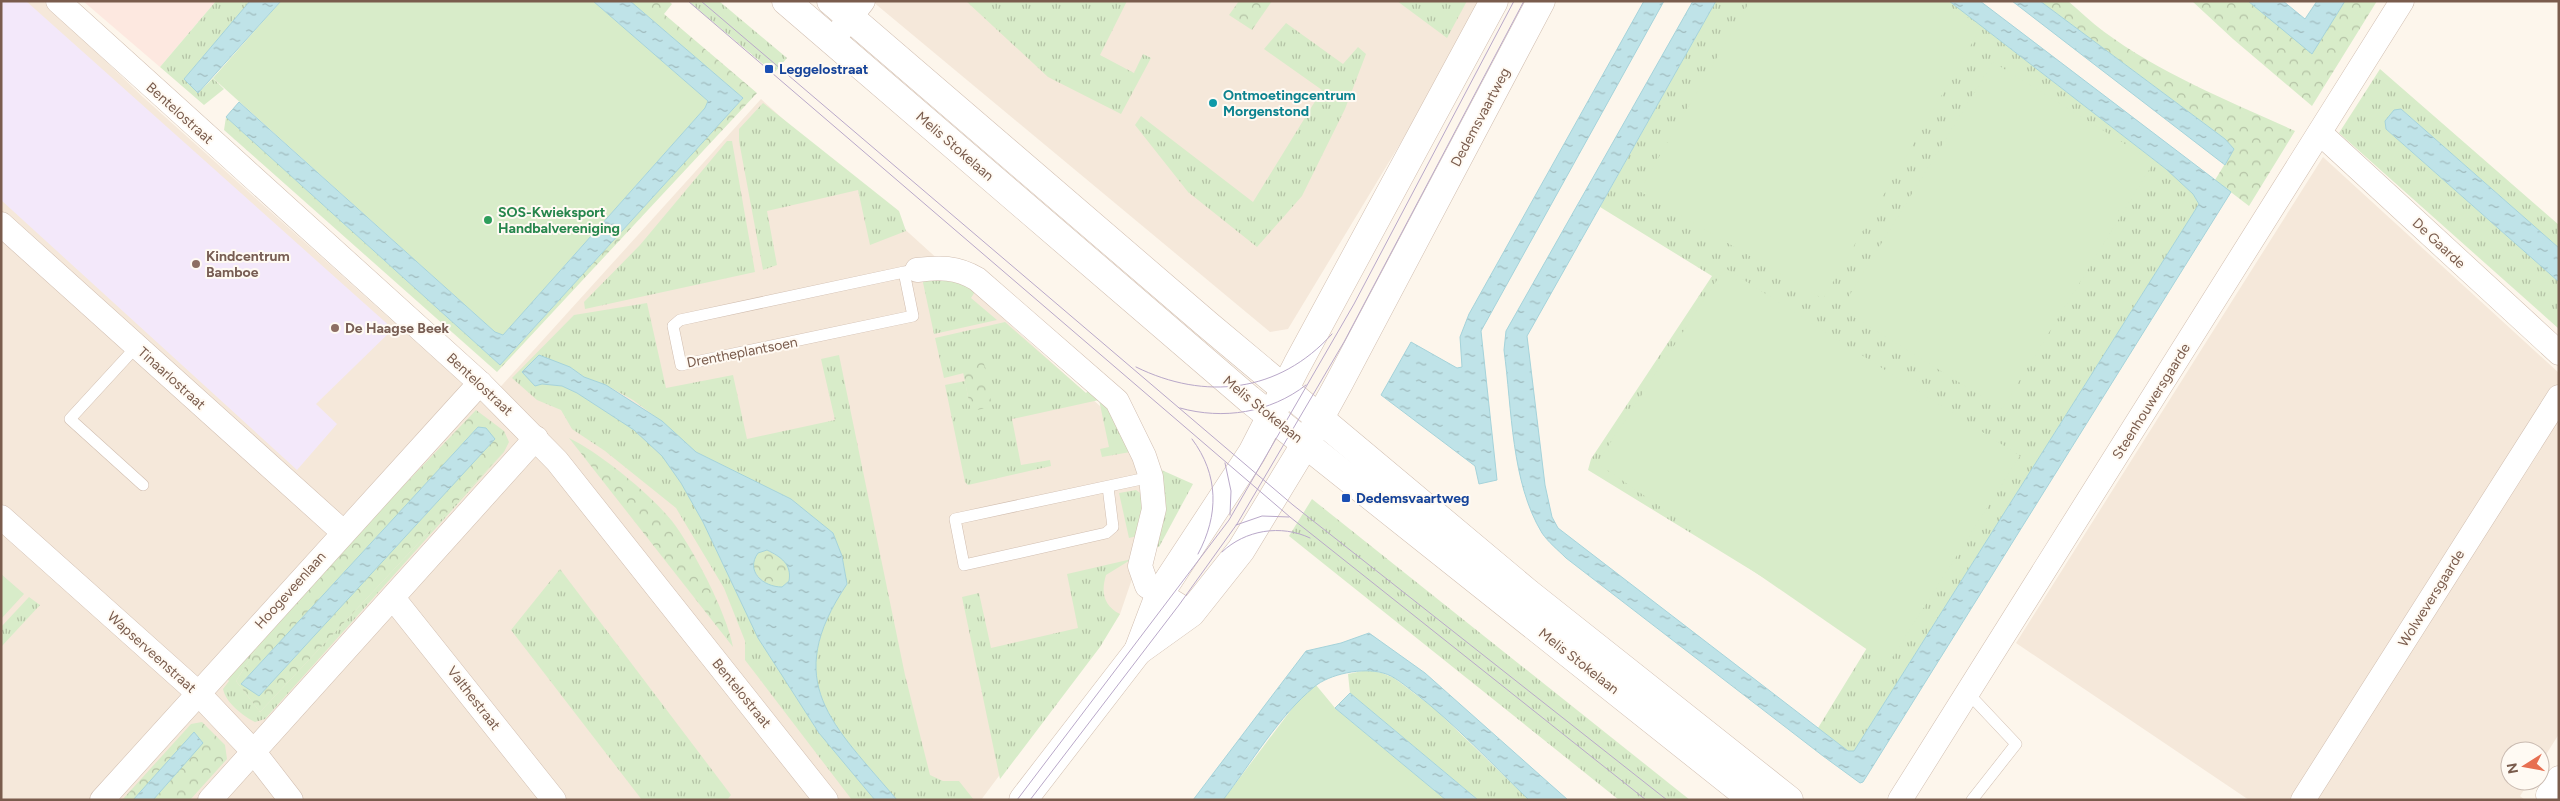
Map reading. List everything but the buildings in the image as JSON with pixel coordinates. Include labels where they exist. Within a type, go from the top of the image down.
[{"type":"street","name":"Bentelostraat","points":[[58,1],[480,383],[536,438],[557,461],[826,800]]},
{"type":"street","name":"Melis Stokelaan","points":[[786,1],[1204,361],[1753,800]]},
{"type":"street","name":"Dedemsvaartweg","points":[[1138,651],[1160,593],[1252,453],[1273,417],[1286,389],[1494,1]]},
{"type":"street","name":"Dedemsvaartweg","points":[[1023,800],[1138,651],[1191,613],[1241,550],[1320,418],[1541,1]]},
{"type":"street","name":"Steenhouwersgaarde","points":[[1900,800],[2402,1]]},
{"type":"street","name":"Melis Stokelaan","points":[[848,7],[1208,325],[1528,592],[1789,800]]},
{"type":"street","points":[[832,40],[848,7]]},
{"type":"street","name":"De Gaarde","points":[[2320,133],[2559,353]]},
{"type":"street","name":"Tinaarlostraat","points":[[1,224],[343,532]]},
{"type":"street","name":"Drentheplantsoen","points":[[911,271],[941,267],[964,271],[976,279],[1117,401],[1144,456],[1150,477],[1154,509],[1140,566],[1147,586],[1191,613]]},
{"type":"street","name":"Hoogeveenlaan","points":[[102,800],[480,383]]},
{"type":"street","name":"Wolweversgaarde","points":[[2303,800],[2559,397]]},
{"type":"street","points":[[210,800],[536,438]]},
{"type":"street","name":"Wapserveenstraat","points":[[1,517],[198,693],[253,751],[291,800]]},
{"type":"street","name":"Valthestraat","points":[[393,598],[554,800]]},
{"type":"street","points":[[2548,800],[2548,795],[2559,778]]},
{"type":"lane","name":"Drentheplantsoen","points":[[911,271],[913,316],[681,366],[673,326],[680,320],[911,271]]},
{"type":"lane","points":[[137,346],[70,419],[143,485]]},
{"type":"lane","points":[[1108,487],[1113,528],[1106,534],[964,564],[955,519],[1150,477]]},
{"type":"lane","points":[[1968,692],[2016,744],[1972,800]]},
{"type":"shaded area","points":[[1,1],[43,1],[143,97],[485,404],[761,99],[1111,416],[1138,466],[1144,544],[1120,614],[981,800],[1,800]]},
{"type":"shaded area","name":"Kindcentrum Bamboe","points":[[1,1],[26,1],[393,329],[316,404],[337,424],[297,470],[1,200]]},
{"type":"shaded area","points":[[83,1],[216,1],[160,67]]},
{"type":"shaded area","points":[[872,1],[1479,1],[1412,124],[1288,329],[1270,332]]},
{"type":"shaded area","points":[[2323,157],[2559,373],[2559,734],[2550,748],[2550,741],[2500,741],[2500,791],[2523,791],[2520,796],[2525,800],[2249,800],[2016,643]]},
{"type":"green space","points":[[216,1],[250,1],[184,79],[198,93],[213,78],[224,89],[204,105],[160,67]]},
{"type":"green space","name":"SOS-Kwieksport Handbalvereniging","points":[[281,1],[593,1],[708,101],[705,108],[503,335],[495,332],[213,78]]},
{"type":"green space","points":[[630,1],[669,1],[672,4],[664,14],[757,93],[497,372],[224,130],[226,117],[500,365],[743,98]]},
{"type":"green space","points":[[688,1],[719,1],[787,58],[774,73]]},
{"type":"green space","points":[[966,1],[1127,1],[1100,55],[1134,73],[1143,54],[1151,58],[1121,114],[1048,77]]},
{"type":"green space","points":[[1239,1],[1272,1],[1252,30],[1229,15]]},
{"type":"green space","points":[[1397,1],[1467,1],[1447,38]]},
{"type":"green space","points":[[1716,1],[1949,1],[2166,169],[2193,194],[2199,204],[1854,751],[1848,751],[1818,728],[1870,643],[1588,470],[1591,459],[1712,276],[1600,207]]},
{"type":"green space","points":[[1750,1],[1940,1],[1982,26],[1823,299],[1639,191]]},
{"type":"green space","points":[[2040,1],[2068,1],[2103,31],[2148,61],[2221,98],[2295,131],[2249,206],[2215,180],[2234,149],[2225,139]]},
{"type":"green space","points":[[2192,1],[2248,1],[2312,53],[2345,1],[2377,1],[2312,106],[2233,39]]},
{"type":"green space","points":[[1286,23],[1343,64],[1358,47],[1366,54],[1345,109],[1302,196],[1257,247],[1188,192],[1135,125],[1141,116],[1253,202],[1322,90],[1264,49]]},
{"type":"green space","points":[[1993,62],[2154,162],[2002,409],[1841,309]]},
{"type":"green space","points":[[2380,69],[2559,225],[2559,248],[2401,109],[2385,121],[2386,129],[2559,282],[2559,329],[2339,133]]},
{"type":"green space","points":[[763,103],[899,211],[906,231],[870,245],[858,190],[767,211],[777,265],[763,270],[739,141],[739,129]]},
{"type":"green space","points":[[727,141],[732,141],[755,272],[585,309],[584,302],[640,245]]},
{"type":"green space","points":[[1725,268],[2020,456],[1888,664],[1597,463]]},
{"type":"green space","points":[[943,277],[976,290],[971,298],[997,320],[934,334],[922,278]]},
{"type":"green space","points":[[647,303],[666,388],[733,375],[747,439],[835,420],[821,359],[839,355],[905,675],[930,775],[943,781],[959,781],[974,800],[897,800],[835,724],[823,701],[817,676],[818,649],[827,619],[847,584],[842,556],[833,533],[791,499],[696,452],[661,421],[633,400],[606,385],[584,377],[570,367],[541,384],[562,386],[577,393],[634,430],[662,456],[681,483],[703,522],[758,638],[819,733],[875,800],[852,800],[745,660],[745,641],[724,588],[676,508],[605,451],[572,429],[561,410],[537,400],[512,378],[574,315]]},
{"type":"green space","points":[[1005,322],[1086,393],[1091,388],[1114,412],[1136,451],[1102,457],[1100,449],[1109,447],[1099,400],[1012,419],[1021,465],[1050,460],[1051,466],[968,485],[965,482],[945,385],[965,381],[971,411],[962,362],[964,373],[944,378],[935,338]]},
{"type":"green space","points":[[983,358],[992,407],[971,411],[961,362]]},
{"type":"green space","points":[[476,410],[504,431],[509,442],[504,452],[260,712],[236,681],[274,621]],"holes":[[[478,427],[495,439],[259,696],[241,684]]]},
{"type":"green space","points":[[569,438],[595,453],[624,475],[663,510],[672,521],[690,548],[708,582],[724,617],[733,647]]},
{"type":"green space","points":[[504,452],[265,719],[255,722],[240,713],[231,704],[223,689],[229,681],[224,675],[274,621],[236,681],[260,712]]},
{"type":"green space","points":[[1157,468],[1193,484],[1159,547],[1154,546]]},
{"type":"green space","points":[[1136,490],[1143,495],[1142,535],[1129,538],[1119,493]]},
{"type":"green space","points":[[1312,499],[1690,800],[1619,800],[1289,536]]},
{"type":"green space","points":[[767,550],[784,560],[791,571],[789,581],[782,587],[772,586],[764,582],[752,567],[758,553]]},
{"type":"green space","points":[[1132,559],[1106,575],[1104,581],[1105,598],[1110,606],[1120,614],[1100,647],[1000,779],[962,597],[979,593],[991,648],[1078,628],[1067,574]]},
{"type":"green space","points":[[560,569],[731,795],[727,800],[642,800],[511,630]]},
{"type":"green space","points":[[1,574],[24,594],[1,619]]},
{"type":"green space","points":[[29,597],[40,605],[1,647],[1,627]]},
{"type":"green space","points":[[1367,670],[1394,678],[1435,709],[1529,800],[1478,800],[1350,693],[1348,674]]},
{"type":"green space","points":[[1316,685],[1335,708],[1446,800],[1223,800],[1297,702]]},
{"type":"green space","points":[[202,722],[225,745],[227,759],[190,800],[153,800],[203,743],[194,732],[133,800],[122,800],[191,724]]},
{"type":"water","points":[[250,1],[281,1],[198,93],[184,79]]},
{"type":"water","points":[[593,1],[630,1],[743,98],[500,365],[226,117],[239,102],[495,332],[503,335],[705,108],[708,101]]},
{"type":"water","points":[[1644,1],[1664,1],[1481,331],[1497,480],[1479,484],[1475,466],[1381,395],[1411,342],[1457,368],[1462,367],[1460,337],[1469,314]]},
{"type":"water","points":[[1693,1],[1716,1],[1527,336],[1545,485],[1552,517],[1558,528],[1848,751],[1854,751],[2199,204],[2193,194],[2166,169],[1949,1],[1980,1],[2231,192],[1863,782],[1860,783],[1566,558],[1542,533],[1532,513],[1518,468],[1504,350],[1506,331]]},
{"type":"water","points":[[2012,1],[2040,1],[2225,139],[2234,149],[2225,165]]},
{"type":"water","points":[[2248,1],[2283,1],[2305,19],[2317,1],[2345,1],[2312,54]]},
{"type":"water","points":[[2401,109],[2559,248],[2559,282],[2386,129],[2385,121],[2394,110]]},
{"type":"water","points":[[539,355],[570,367],[584,377],[606,385],[662,421],[696,452],[791,499],[833,533],[842,556],[847,584],[827,619],[818,649],[817,676],[823,701],[835,724],[897,800],[875,800],[819,733],[758,638],[703,522],[681,483],[662,456],[634,430],[577,393],[562,386],[542,384],[535,386],[522,372]],"holes":[[[767,550],[781,558],[789,570],[789,581],[782,587],[768,584],[758,577],[755,572],[754,566],[758,553]]]},
{"type":"water","points":[[478,427],[486,428],[495,439],[259,696],[241,684]]},
{"type":"water","points":[[1369,633],[1425,673],[1568,800],[1529,800],[1459,731],[1415,693],[1387,674],[1375,671],[1356,671],[1337,675],[1320,682],[1301,699],[1266,740],[1223,800],[1193,800],[1306,651],[1341,643]]},
{"type":"water","points":[[1350,693],[1478,800],[1446,800],[1335,708]]},
{"type":"water","points":[[194,732],[203,743],[153,800],[133,800]]},
{"type":"tram line","points":[[688,1],[1290,517],[1646,800]]},
{"type":"tram line","points":[[701,1],[1293,505],[1667,800]]},
{"type":"tram line","points":[[1017,800],[1229,520],[1354,304],[1514,1]]},
{"type":"tram line","points":[[1030,800],[1179,605],[1237,524],[1344,342],[1524,1]]},
{"type":"tram line","points":[[1136,367],[1162,378],[1188,384],[1214,387],[1240,385],[1265,379],[1289,369],[1311,354],[1332,334]]},
{"type":"tram line","points":[[1180,408],[1196,412],[1246,412],[1277,402],[1292,395],[1306,385]]},
{"type":"tram line","points":[[1192,439],[1207,467],[1213,495],[1210,525],[1198,554]]},
{"type":"tram line","points":[[1225,463],[1231,491],[1230,515]]},
{"type":"tram line","points":[[1236,525],[1262,516],[1289,517]]},
{"type":"tram line","points":[[1222,552],[1252,534],[1275,530],[1287,531],[1310,538]]},
{"type":"place","name":"Leggelostraat","points":[[769,69]]},
{"type":"place","name":"Ontmoetingcentrum Morgenstond","points":[[1213,103]]},
{"type":"place","name":"SOS-Kwieksport Handbalvereniging","points":[[488,220]]},
{"type":"place","name":"Kindcentrum Bamboe","points":[[196,264]]},
{"type":"place","name":"De Haagse Beek","points":[[335,328]]},
{"type":"place","name":"Dedemsvaartweg","points":[[1346,498]]}]
